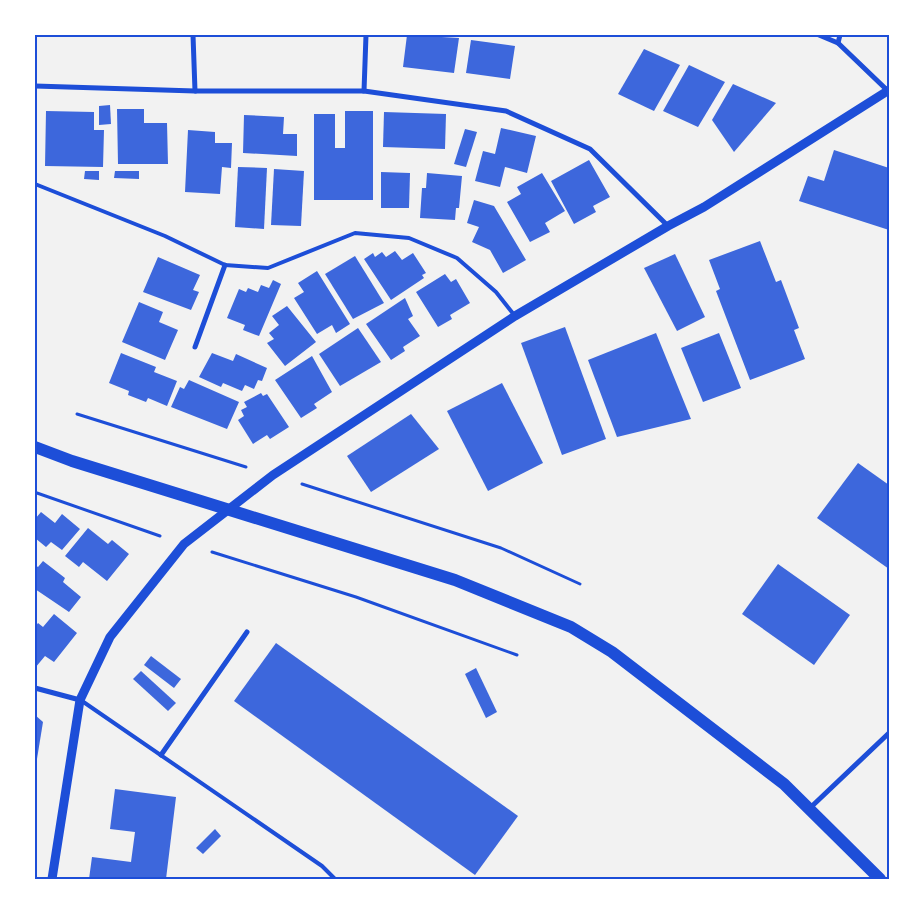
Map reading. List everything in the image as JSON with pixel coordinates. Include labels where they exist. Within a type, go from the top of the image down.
[{"type":"main road","points":[[35,446],[104,470],[455,580],[571,628],[612,652],[784,784],[880,879]]},
{"type":"street","points":[[194,35],[195,91]]},
{"type":"street","points":[[364,91],[366,35]]},
{"type":"street","points":[[52,879],[80,700],[110,636],[184,544],[273,475],[515,316],[668,226],[704,208],[888,90],[838,43],[819,35]]},
{"type":"street","points":[[838,43],[840,35]]},
{"type":"street","points":[[35,86],[195,91],[364,91],[506,111],[590,149],[668,226]]},
{"type":"street","points":[[195,347],[225,265]]},
{"type":"street","points":[[161,755],[247,632]]},
{"type":"street","points":[[35,688],[80,700]]},
{"type":"street","points":[[810,808],[889,732]]},
{"type":"lane","points":[[35,184],[165,236],[225,265],[268,268],[355,233],[409,238],[457,258],[496,292],[515,316]]},
{"type":"lane","points":[[80,700],[322,866],[335,879]]},
{"type":"path","points":[[77,414],[247,467]]},
{"type":"path","points":[[298,483],[501,548],[580,584]]},
{"type":"path","points":[[38,493],[163,537]]},
{"type":"path","points":[[210,551],[356,597],[517,655]]},
{"type":"building","points":[[407,35],[459,38],[454,73],[403,67]]},
{"type":"building","points":[[471,40],[515,46],[510,79],[466,73]]},
{"type":"building","points":[[644,49],[680,65],[654,111],[618,94]]},
{"type":"building","points":[[689,65],[725,82],[698,127],[663,111]]},
{"type":"building","points":[[733,84],[776,103],[734,152],[712,120]]},
{"type":"building","points":[[110,105],[111,124],[99,125],[99,106]]},
{"type":"building","points":[[117,109],[144,109],[144,123],[167,123],[168,164],[118,164]]},
{"type":"building","points":[[46,111],[94,112],[94,130],[104,130],[103,167],[45,166]]},
{"type":"building","points":[[345,111],[373,111],[373,200],[314,200],[314,114],[335,114],[335,148],[345,148]]},
{"type":"building","points":[[384,112],[446,114],[445,149],[383,147]]},
{"type":"building","points":[[244,115],[284,117],[283,134],[297,134],[297,156],[243,153]]},
{"type":"building","points":[[501,128],[536,136],[527,173],[505,167],[500,187],[475,181],[483,151],[495,154]]},
{"type":"building","points":[[465,129],[477,132],[466,167],[454,164]]},
{"type":"building","points":[[188,130],[215,132],[215,143],[232,143],[231,168],[222,167],[220,194],[185,192]]},
{"type":"building","points":[[834,150],[889,168],[889,230],[799,201],[808,176],[824,181]]},
{"type":"building","points":[[589,160],[610,197],[593,206],[596,212],[574,224],[551,181]]},
{"type":"building","points":[[238,167],[267,168],[264,229],[235,227]]},
{"type":"building","points":[[274,169],[304,171],[301,226],[271,225]]},
{"type":"building","points":[[85,171],[99,171],[99,180],[84,179]]},
{"type":"building","points":[[115,171],[139,171],[139,179],[114,178]]},
{"type":"building","points":[[381,172],[410,173],[409,208],[381,208]]},
{"type":"building","points":[[427,173],[462,176],[459,208],[456,208],[455,220],[420,218],[422,188],[426,188]]},
{"type":"building","points":[[542,173],[565,211],[545,223],[550,232],[530,242],[507,202],[521,194],[517,187]]},
{"type":"building","points":[[474,200],[494,206],[526,260],[503,273],[490,250],[472,242],[479,227],[467,223]]},
{"type":"building","points":[[760,241],[776,282],[781,280],[799,328],[794,330],[805,359],[750,380],[716,291],[720,289],[709,260]]},
{"type":"building","points":[[395,251],[402,260],[413,253],[426,273],[422,275],[424,278],[391,300],[364,259],[373,253],[375,257],[382,252],[386,257]]},
{"type":"building","points":[[675,254],[705,317],[677,331],[644,268]]},
{"type":"building","points":[[355,256],[384,303],[353,319],[325,274]]},
{"type":"building","points":[[158,257],[200,275],[193,290],[199,292],[191,310],[143,292]]},
{"type":"building","points":[[317,271],[350,324],[336,333],[332,325],[317,334],[294,298],[304,292],[298,283]]},
{"type":"building","points":[[445,274],[451,282],[456,279],[470,303],[450,315],[452,319],[438,327],[416,292]]},
{"type":"building","points":[[273,280],[281,284],[259,336],[243,330],[245,325],[227,318],[239,289],[246,292],[248,288],[258,292],[261,285],[269,288]]},
{"type":"building","points":[[405,298],[413,316],[408,319],[420,336],[403,347],[405,351],[391,360],[366,324]]},
{"type":"building","points":[[139,302],[163,312],[159,322],[178,330],[165,360],[122,342]]},
{"type":"building","points":[[287,306],[316,342],[285,366],[267,343],[274,339],[269,333],[279,325],[272,316]]},
{"type":"building","points":[[565,327],[606,439],[562,455],[521,343]]},
{"type":"building","points":[[358,328],[381,362],[340,386],[319,354]]},
{"type":"building","points":[[656,333],[691,419],[617,437],[588,360]]},
{"type":"building","points":[[719,333],[741,388],[703,402],[681,348]]},
{"type":"building","points":[[121,353],[156,367],[154,372],[177,381],[167,406],[148,398],[146,402],[128,395],[129,391],[109,383]]},
{"type":"building","points":[[212,353],[233,361],[236,354],[267,368],[262,381],[258,380],[254,389],[245,385],[242,391],[223,383],[221,387],[199,377]]},
{"type":"building","points":[[312,356],[332,392],[314,404],[317,408],[301,418],[275,380]]},
{"type":"building","points":[[189,380],[239,402],[227,429],[171,407],[180,387],[184,389]]},
{"type":"building","points":[[502,383],[543,463],[488,491],[447,411]]},
{"type":"building","points":[[261,393],[263,396],[267,394],[289,427],[270,439],[267,435],[253,444],[238,420],[244,416],[241,410],[247,407],[244,402]]},
{"type":"building","points":[[411,414],[439,449],[371,492],[347,456]]},
{"type":"building","points":[[858,463],[889,485],[889,569],[817,518]]},
{"type":"building","points":[[41,512],[55,523],[62,514],[80,529],[62,550],[51,542],[46,547],[35,538],[35,519]]},
{"type":"building","points":[[88,528],[108,544],[112,540],[129,554],[107,581],[83,562],[79,567],[65,556]]},
{"type":"building","points":[[43,561],[65,578],[63,582],[81,597],[69,612],[35,589],[35,565],[38,567]]},
{"type":"building","points":[[778,564],[850,615],[814,665],[742,614]]},
{"type":"building","points":[[54,614],[77,633],[54,662],[45,656],[35,668],[35,627],[38,623],[43,627]]},
{"type":"building","points":[[276,643],[518,816],[475,875],[234,701]]},
{"type":"building","points":[[151,656],[181,679],[174,688],[144,665]]},
{"type":"building","points":[[476,668],[497,712],[486,718],[465,674]]},
{"type":"building","points":[[141,671],[176,703],[168,711],[133,679]]},
{"type":"building","points":[[35,715],[43,722],[36,765],[35,765]]},
{"type":"building","points":[[115,789],[176,797],[166,879],[89,879],[92,857],[131,862],[135,832],[110,829]]},
{"type":"building","points":[[215,829],[221,836],[203,854],[196,848]]}]
